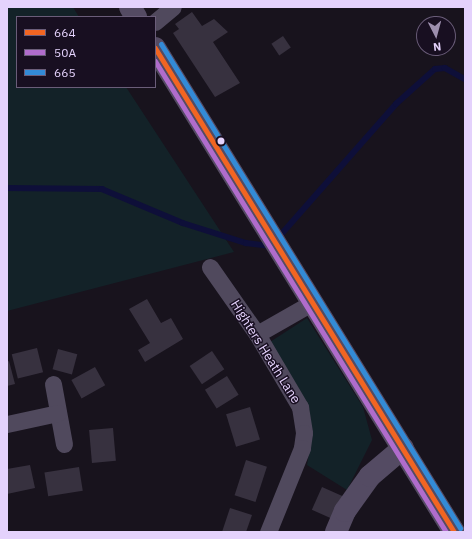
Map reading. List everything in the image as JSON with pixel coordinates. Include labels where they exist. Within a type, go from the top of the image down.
[{"type":"street","points":[[130,7],[135,16]]},
{"type":"street","points":[[156,21],[173,7]]},
{"type":"street","points":[[156,50],[454,532]]},
{"type":"street","name":"Highters Heath Lane","points":[[210,267],[257,334],[292,390],[300,407],[304,433],[302,448],[268,532]]},
{"type":"street","points":[[257,334],[313,302]]},
{"type":"street","points":[[53,384],[64,444]]},
{"type":"street","points":[[7,424],[58,413]]},
{"type":"street","points":[[336,532],[345,511],[370,476],[403,448]]},
{"type":"shaded area","points":[[7,7],[73,7],[78,16],[16,16],[16,88],[127,88],[234,252],[7,311]]},
{"type":"shaded area","points":[[307,318],[363,407],[372,440],[347,490],[307,465],[312,434],[309,409],[270,342]]},
{"type":"building","points":[[192,12],[202,26],[214,19],[228,32],[213,42],[240,83],[215,97],[173,33],[179,29],[175,24]]},
{"type":"building","points":[[283,36],[291,48],[279,55],[271,44]]},
{"type":"building","points":[[147,299],[161,323],[171,318],[183,339],[145,362],[138,350],[150,343],[129,309]]},
{"type":"building","points":[[37,348],[43,372],[18,379],[12,354]]},
{"type":"building","points":[[58,349],[77,354],[72,374],[53,369]]},
{"type":"building","points":[[212,351],[224,369],[202,384],[190,366]]},
{"type":"building","points":[[9,361],[15,384],[7,386],[7,362]]},
{"type":"building","points":[[95,367],[105,385],[82,398],[71,380]]},
{"type":"building","points":[[227,376],[239,395],[217,408],[205,390]]},
{"type":"building","points":[[250,407],[260,440],[236,447],[226,414]]},
{"type":"building","points":[[113,428],[116,461],[92,463],[89,430]]},
{"type":"building","points":[[246,460],[267,467],[255,502],[235,495]]},
{"type":"building","points":[[30,465],[35,488],[7,494],[7,469]]},
{"type":"building","points":[[79,467],[83,491],[48,496],[44,472]]},
{"type":"building","points":[[322,487],[344,497],[334,520],[312,510]]},
{"type":"building","points":[[230,508],[252,515],[246,532],[222,532]]},
{"type":"waterway","points":[[278,238],[396,104],[435,69],[445,68],[465,79]]},
{"type":"waterway","points":[[7,188],[102,189],[183,223],[246,243],[271,246]]},
{"type":"transit line","name":"665","points":[[161,44],[460,528]]},
{"type":"transit line","name":"664","points":[[156,50],[454,532]]},
{"type":"transit line","name":"50A","points":[[156,63],[446,532]]}]
